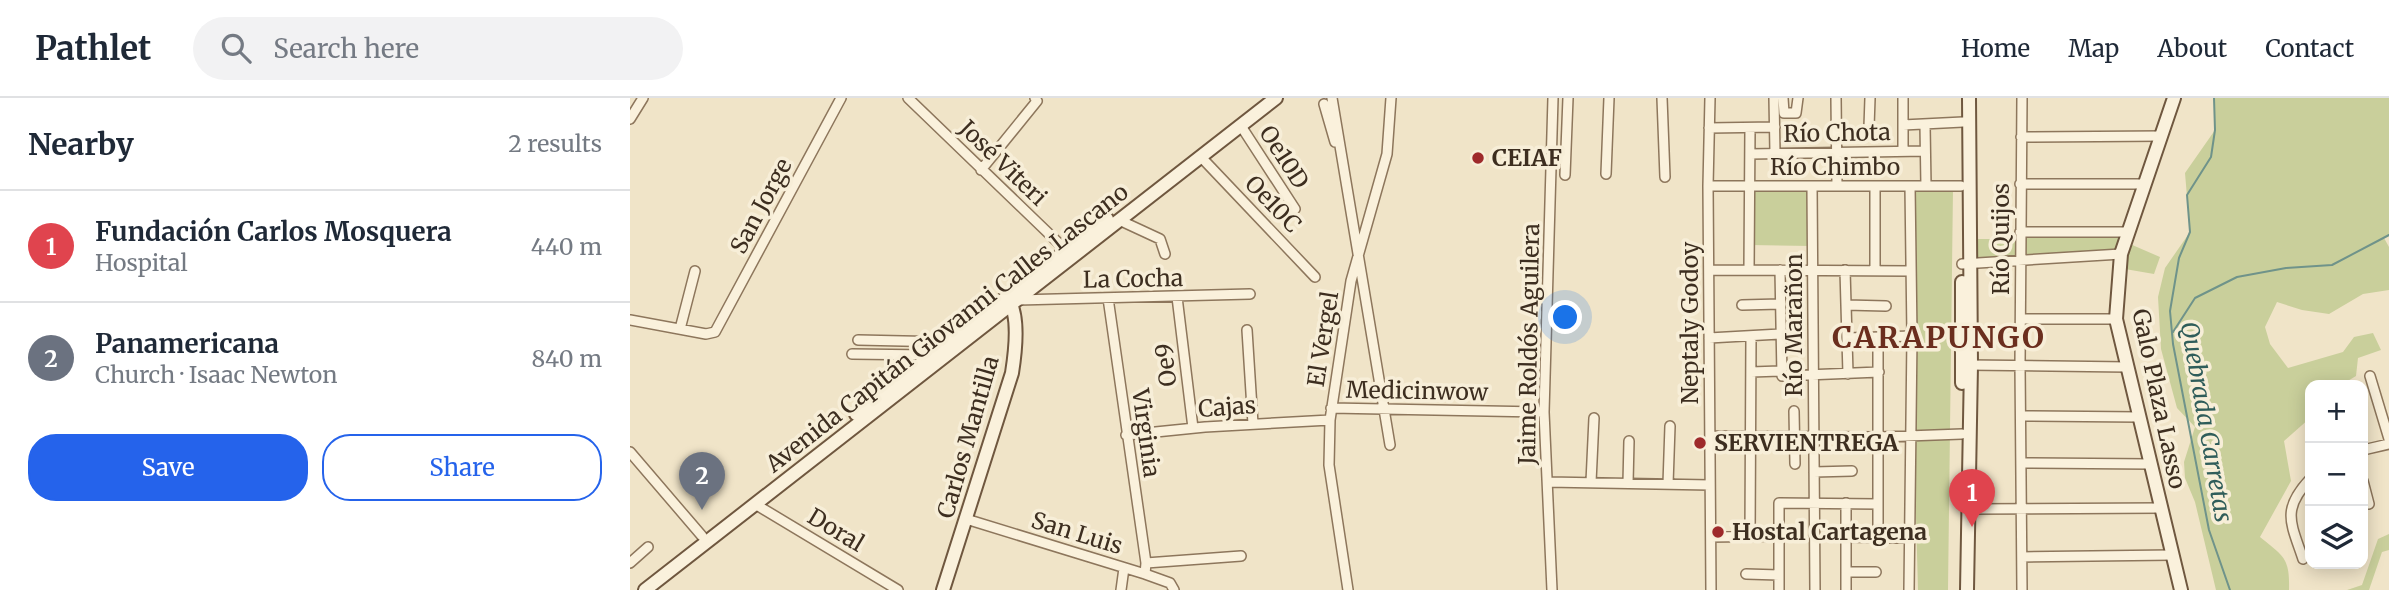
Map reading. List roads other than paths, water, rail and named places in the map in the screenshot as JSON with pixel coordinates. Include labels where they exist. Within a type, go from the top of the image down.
[{"type":"main road","name":"Avenida Capitán Giovanni Calles Lascano","points":[[645,590],[1264,98]]},
{"type":"main road","name":"Avenida Capitán Giovanni Calles Lascano","points":[[1069,253],[1119,220],[1276,98]]},
{"type":"main road","points":[[1963,98],[1961,186],[1966,264]]},
{"type":"main road","points":[[1967,590],[1966,264],[1969,98]]},
{"type":"main road","name":"Galo Plaza Lasso","points":[[2174,98],[2121,254],[2116,319],[2180,590]]},
{"type":"main road","name":"Avenida Capitán Giovanni Calles Lascano","points":[[633,590],[929,355],[1011,300]]},
{"type":"main road","name":"Carlos Mantilla","points":[[943,590],[1012,373],[1015,339],[1011,300]]},
{"type":"main road","points":[[1961,590],[1962,434],[1966,365]]},
{"type":"street","points":[[630,119],[643,98]]},
{"type":"street","name":"San Jorge","points":[[680,330],[706,334],[715,332],[841,98]]},
{"type":"street","name":"José Viteri","points":[[908,98],[1069,253]]},
{"type":"street","points":[[981,170],[1037,101],[1035,98]]},
{"type":"street","name":"El Vergel","points":[[1348,590],[1329,465],[1331,408],[1351,281],[1387,154],[1391,98]]},
{"type":"street","name":"Jaime Roldós Aguilera","points":[[1552,590],[1544,412],[1553,98]]},
{"type":"street","points":[[1565,175],[1568,98]]},
{"type":"street","points":[[1606,174],[1609,98]]},
{"type":"street","points":[[1662,98],[1665,177]]},
{"type":"street","name":"Neptaly Godoy","points":[[1710,98],[1708,186],[1711,590]]},
{"type":"street","points":[[1774,98],[1775,153]]},
{"type":"street","points":[[1783,98],[1784,113],[1796,113],[1798,98]]},
{"type":"street","points":[[1836,98],[1837,186]]},
{"type":"street","points":[[1869,127],[1870,98]]},
{"type":"street","points":[[1903,98],[1903,151]]},
{"type":"street","name":"Río Quijos","points":[[2022,98],[2022,590]]},
{"type":"street","points":[[1328,101],[1362,242]]},
{"type":"street","points":[[1328,101],[1390,445]]},
{"type":"street","points":[[1903,125],[1963,122]]},
{"type":"street","points":[[1925,125],[1926,186]]},
{"type":"street","name":"Oe10D","points":[[1241,126],[1295,209]]},
{"type":"street","points":[[1709,128],[1775,127]]},
{"type":"street","points":[[1749,270],[1750,128]]},
{"type":"street","points":[[2021,138],[2162,136]]},
{"type":"street","name":"Río Chota","points":[[1750,153],[1925,151]]},
{"type":"street","name":"Oe10C","points":[[1201,158],[1315,277]]},
{"type":"street","points":[[2020,184],[2146,184]]},
{"type":"street","name":"Río Chimbo","points":[[1708,186],[1961,186]]},
{"type":"street","name":"Río Marañon","points":[[1812,186],[1815,590]]},
{"type":"street","points":[[1875,186],[1875,271]]},
{"type":"street","points":[[1909,590],[1912,435],[1910,186]]},
{"type":"street","points":[[1119,220],[1160,239],[1165,254]]},
{"type":"street","points":[[2020,232],[2129,232]]},
{"type":"street","points":[[1966,264],[2121,254]]},
{"type":"street","points":[[1710,270],[1911,271]]},
{"type":"street","points":[[1780,270],[1782,374]]},
{"type":"street","points":[[1845,270],[1848,374]]},
{"type":"street","points":[[630,320],[680,330],[695,271]]},
{"type":"street","name":"La Cocha","points":[[1011,300],[1250,294]]},
{"type":"street","name":"Oe9","points":[[1177,297],[1193,428]]},
{"type":"street","name":"Virginia","points":[[1108,298],[1146,563],[1145,574]]},
{"type":"street","points":[[1742,305],[1781,304]]},
{"type":"street","points":[[1846,305],[1886,306]]},
{"type":"street","points":[[2021,319],[2116,319]]},
{"type":"street","points":[[1247,330],[1253,424]]},
{"type":"street","points":[[1709,338],[1781,334]]},
{"type":"street","points":[[1750,537],[1751,336]]},
{"type":"street","points":[[1847,338],[1912,336]]},
{"type":"street","points":[[1878,338],[1878,538]]},
{"type":"street","points":[[858,340],[948,342]]},
{"type":"street","points":[[852,354],[929,355]]},
{"type":"street","points":[[1966,365],[2127,368]]},
{"type":"street","points":[[1751,372],[1813,375],[1879,372]]},
{"type":"street","points":[[2368,448],[2389,442],[2370,376]]},
{"type":"street","name":"Medicinwow","points":[[1331,408],[1544,412]]},
{"type":"street","points":[[1794,411],[1795,464]]},
{"type":"street","points":[[2021,416],[2139,416]]},
{"type":"street","points":[[1591,482],[1594,418]]},
{"type":"street","name":"Cajas","points":[[1126,435],[1330,420]]},
{"type":"street","points":[[1668,484],[1670,426]]},
{"type":"street","points":[[1710,436],[1880,437],[1962,434]]},
{"type":"street","points":[[1628,483],[1629,441]]},
{"type":"street","points":[[630,452],[702,536]]},
{"type":"street","points":[[2021,463],[2150,464]]},
{"type":"street","points":[[1814,472],[1852,471]]},
{"type":"street","points":[[1548,482],[1710,485]]},
{"type":"street","points":[[2303,559],[2290,519],[2293,501],[2305,485]]},
{"type":"street","points":[[1779,590],[1779,503],[1878,504]]},
{"type":"street","points":[[1846,503],[1846,590]]},
{"type":"street","name":"Doral","points":[[755,504],[898,590]]},
{"type":"street","points":[[1967,509],[2161,508]]},
{"type":"street","name":"San Luis","points":[[966,519],[1145,574],[1170,583],[1174,590]]},
{"type":"street","points":[[1711,537],[1779,536]]},
{"type":"street","points":[[1846,537],[1909,538]]},
{"type":"street","points":[[630,563],[648,547]]},
{"type":"street","points":[[2022,557],[2172,555]]},
{"type":"street","points":[[1146,563],[1241,556]]},
{"type":"street","points":[[1121,590],[1124,568]]},
{"type":"street","points":[[1846,572],[1876,572]]},
{"type":"street","points":[[1746,574],[1779,575]]},
{"type":"waterway","name":"Quebrada Carretas","points":[[2214,98],[2215,130],[2211,157],[2187,195],[2190,232],[2179,258],[2170,311],[2173,344],[2209,530],[2230,590]]},
{"type":"waterway","points":[[2173,332],[2195,298],[2237,277],[2286,268],[2332,265],[2389,235]]},
{"type":"place","name":"CEIAF","points":[[1478,158]]},
{"type":"place","name":"SERVIENTREGA","points":[[1700,443]]},
{"type":"place","name":"Panamericana","points":[[702,510]]},
{"type":"place","name":"Fundación Carlos Mosquera","points":[[1972,527]]},
{"type":"place","name":"Hostal Cartagena","points":[[1718,532]]},
{"type":"district","name":"CARAPUNGO","points":[[1939,338]]}]
